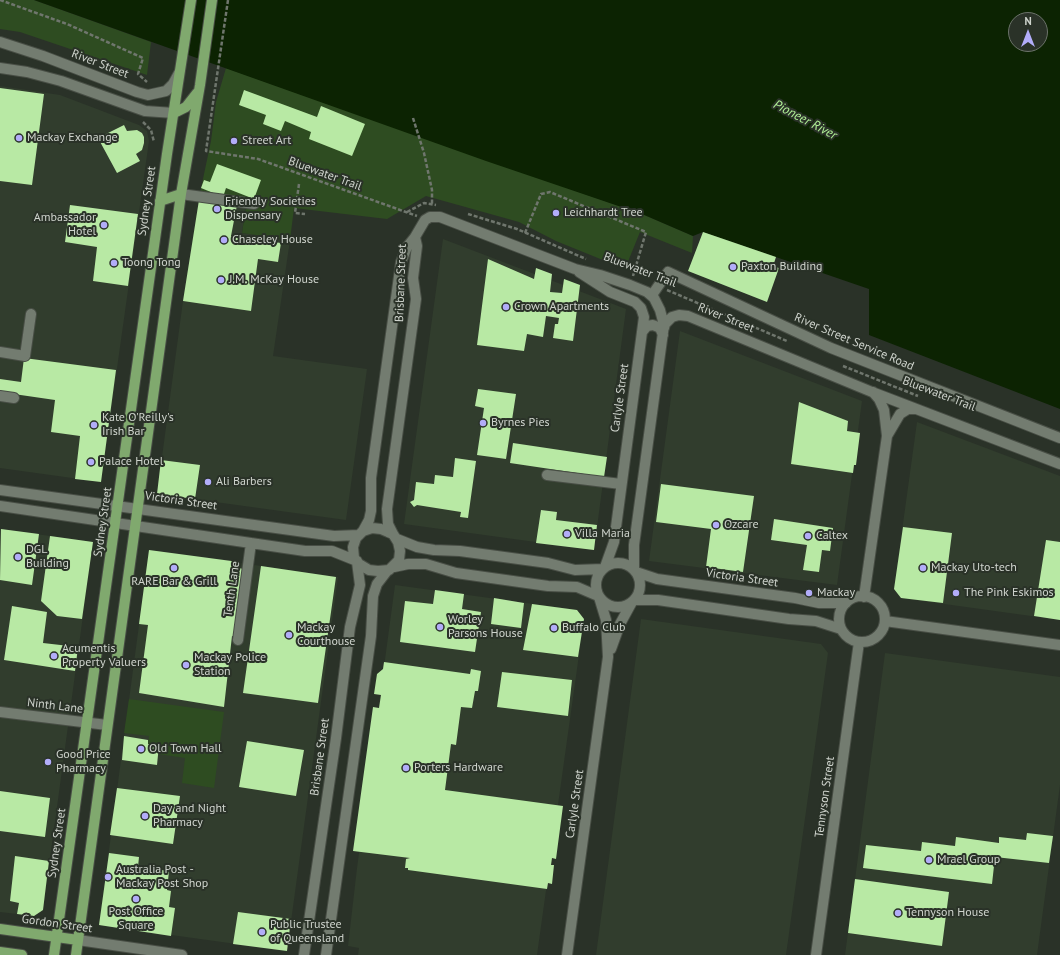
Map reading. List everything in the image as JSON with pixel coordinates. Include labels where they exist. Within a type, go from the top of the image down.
[{"type":"main road","name":"Sydney Street","points":[[54,955],[88,722],[160,201],[191,0]]},
{"type":"main road","points":[[76,955],[181,194],[200,85],[212,0]]},
{"type":"main road","points":[[174,113],[182,110],[190,104],[200,85]]},
{"type":"main road","points":[[160,201],[181,194]]},
{"type":"main road","name":"Gordon Street","points":[[0,929],[78,940]]},
{"type":"main road","points":[[0,952],[22,955]]},
{"type":"street","name":"River Street","points":[[0,42],[43,56],[148,95],[158,94],[168,89],[181,69]]},
{"type":"street","points":[[0,68],[58,80],[144,112],[174,113]]},
{"type":"street","points":[[181,194],[254,204]]},
{"type":"street","points":[[416,235],[426,219],[435,217],[575,269],[605,276],[644,290],[655,291],[663,317],[663,331],[634,545],[635,571]]},
{"type":"street","name":"Brisbane Street","points":[[361,533],[369,520],[371,511],[372,478],[403,255],[416,235]]},
{"type":"street","name":"Brisbane Street","points":[[395,537],[387,520],[387,504],[416,299],[413,270],[418,246],[416,235]]},
{"type":"street","name":"Carlyle Street","points":[[575,269],[610,292],[635,302],[639,306],[644,317],[613,544],[604,568]]},
{"type":"street","name":"River Street Service Road","points":[[655,291],[668,272],[746,310],[832,348],[1060,438]]},
{"type":"street","points":[[398,289],[404,286],[415,290]]},
{"type":"street","points":[[0,352],[25,356],[31,314]]},
{"type":"street","name":"River Street","points":[[663,331],[665,324],[672,317],[679,315],[688,316],[872,392],[1060,464]]},
{"type":"street","points":[[642,332],[647,326],[653,325],[663,331]]},
{"type":"street","points":[[864,596],[887,436],[884,410],[880,399],[872,392]]},
{"type":"street","points":[[0,396],[14,398]]},
{"type":"street","points":[[887,436],[900,414],[908,409],[916,409]]},
{"type":"street","points":[[547,474],[621,484]]},
{"type":"street","name":"Victoria Street","points":[[0,490],[118,505],[334,536],[361,533]]},
{"type":"street","points":[[0,506],[309,551],[336,552],[372,571],[390,569],[408,564],[421,564],[456,574],[548,586],[577,587],[598,596],[606,604],[615,607],[624,606],[633,601],[658,600],[789,619],[816,621],[841,629],[848,637],[859,642],[873,639],[879,634],[885,621],[882,607],[871,598],[864,596],[851,599],[846,603],[839,615],[841,629]]},
{"type":"street","points":[[357,562],[353,555],[353,547],[361,533],[381,529],[395,537],[429,550],[460,551],[548,563],[575,570],[604,568],[618,563],[627,565],[635,571],[639,578],[640,588],[633,601]]},
{"type":"street","points":[[326,955],[371,636],[373,592],[379,580],[397,562],[400,554],[395,537]]},
{"type":"street","name":"Tenth Lane","points":[[238,640],[251,543]]},
{"type":"street","name":"Brisbane Street","points":[[304,955],[307,946],[350,627],[360,586],[357,562]]},
{"type":"street","points":[[598,596],[596,581],[604,568]]},
{"type":"street","name":"Victoria Street","points":[[635,571],[664,580],[794,598],[819,604],[846,603]]},
{"type":"street","name":"Carlyle Street","points":[[567,955],[608,657],[606,620],[598,596]]},
{"type":"street","name":"Carlyle Street","points":[[608,657],[620,624],[633,601]]},
{"type":"street","points":[[885,621],[1060,645]]},
{"type":"street","name":"Tennyson Street","points":[[816,955],[859,642]]},
{"type":"street","name":"Ninth Lane","points":[[0,712],[107,725]]},
{"type":"street","name":"Gordon Street","points":[[78,940],[181,955]]},
{"type":"path","points":[[0,0],[67,24],[143,58],[138,74],[148,82]]},
{"type":"path","name":"Bluewater Trail","points":[[228,0],[206,151],[258,160],[407,212],[424,203],[432,204]]},
{"type":"path","points":[[413,118],[424,153],[432,190],[432,204],[442,207]]},
{"type":"path","points":[[140,119],[151,130],[154,142]]},
{"type":"path","points":[[299,184],[295,213],[305,214]]},
{"type":"path","points":[[526,233],[541,194],[550,192],[646,232],[633,279]]},
{"type":"path","name":"Bluewater Trail","points":[[462,213],[526,233],[589,260]]},
{"type":"path","name":"Bluewater Trail","points":[[655,291],[791,343]]},
{"type":"path","name":"Bluewater Trail","points":[[837,363],[921,397]]},
{"type":"shaded area","points":[[0,0],[34,0],[151,42],[147,75],[20,32],[0,29]]},
{"type":"shaded area","points":[[226,68],[642,214],[693,236],[692,253],[640,232],[625,269],[556,241],[519,222],[426,196],[387,219],[294,208],[290,240],[242,233],[247,200],[200,193],[211,141],[216,102]]},
{"type":"shaded area","points":[[0,86],[60,95],[139,125],[147,131],[149,141],[101,482],[0,468]]},
{"type":"shaded area","points":[[200,193],[247,200],[242,233],[290,240],[273,356],[367,369],[346,520],[157,494],[183,301]]},
{"type":"shaded area","points":[[443,239],[626,309],[594,550],[404,524]]},
{"type":"shaded area","points":[[680,331],[862,401],[837,585],[649,561]]},
{"type":"shaded area","points":[[917,422],[1060,476],[1060,620],[901,598],[894,589]]},
{"type":"shaded area","points":[[0,529],[93,542],[43,910],[34,916],[0,912]]},
{"type":"shaded area","points":[[149,550],[338,577],[287,951],[99,925]]},
{"type":"shaded area","points":[[395,585],[577,610],[584,619],[537,955],[358,955],[359,948],[348,946]]},
{"type":"shaded area","points":[[641,619],[821,644],[828,653],[786,955],[596,955]]},
{"type":"shaded area","points":[[885,653],[1060,677],[1060,785],[1037,955],[845,955]]},
{"type":"shaded area","points":[[129,699],[224,712],[214,788],[182,783],[185,758],[158,754],[159,745],[148,744],[149,736],[124,733]]},
{"type":"water","name":"Pioneer River","points":[[34,0],[1060,0],[1060,409],[869,335],[869,289],[703,232],[693,236],[642,214],[486,161]]},
{"type":"building","name":"Mackay Exchange","points":[[0,88],[44,94],[32,185],[0,181]]},
{"type":"building","points":[[244,90],[317,117],[321,106],[365,124],[352,156],[309,139],[311,132],[285,121],[281,131],[263,124],[266,115],[239,105]]},
{"type":"building","points":[[124,125],[127,131],[137,130],[142,133],[144,143],[142,150],[136,154],[140,161],[117,173],[98,138]]},
{"type":"building","points":[[217,164],[261,180],[254,199],[226,188],[223,197],[201,188],[204,180],[210,182]]},
{"type":"building","points":[[199,200],[237,205],[231,236],[281,243],[278,262],[258,259],[251,311],[183,301]]},
{"type":"building","points":[[70,205],[138,214],[128,286],[93,281],[97,247],[65,242]]},
{"type":"building","name":"Paxton Building","points":[[703,232],[776,257],[773,266],[779,268],[767,302],[688,271]]},
{"type":"building","name":"Crown Apartments","points":[[488,259],[534,279],[536,268],[552,274],[550,292],[562,293],[564,279],[580,285],[573,341],[553,338],[555,324],[558,324],[559,318],[546,316],[543,337],[527,334],[524,351],[477,345]]},
{"type":"building","points":[[24,358],[116,370],[101,482],[75,479],[80,436],[51,432],[55,400],[0,392],[0,379],[21,382]]},
{"type":"building","points":[[478,389],[516,394],[506,459],[477,455],[484,408],[475,406]]},
{"type":"building","points":[[799,402],[848,421],[847,431],[860,433],[856,465],[854,465],[853,473],[791,464]]},
{"type":"building","points":[[513,443],[607,457],[604,477],[510,463]]},
{"type":"building","points":[[455,458],[476,461],[468,518],[460,517],[461,512],[417,505],[414,507],[410,502],[414,500],[416,482],[434,484],[435,475],[453,477]]},
{"type":"building","points":[[161,460],[200,465],[195,499],[157,494]]},
{"type":"building","name":"Ozcare","points":[[661,484],[754,496],[743,572],[706,567],[711,529],[656,522]]},
{"type":"building","name":"Villa Maria","points":[[541,510],[557,512],[556,520],[597,525],[594,550],[536,543]]},
{"type":"building","points":[[774,519],[833,528],[830,551],[822,550],[819,572],[803,570],[807,545],[771,540]]},
{"type":"building","points":[[903,527],[952,533],[943,603],[901,598],[894,589]]},
{"type":"building","name":"DGL Building","points":[[1,529],[39,534],[32,585],[0,580]]},
{"type":"building","points":[[50,536],[93,542],[82,619],[57,616],[41,601]]},
{"type":"building","points":[[1046,540],[1060,542],[1060,620],[1034,616]]},
{"type":"building","points":[[149,550],[239,562],[238,568],[244,569],[235,637],[232,636],[224,707],[139,693],[148,625],[139,624]]},
{"type":"building","name":"Mackay Courthouse","points":[[261,566],[336,577],[318,703],[243,693]]},
{"type":"building","name":"Worley Parsons House","points":[[435,590],[464,594],[462,609],[481,612],[475,652],[400,642],[405,601],[433,604]]},
{"type":"building","points":[[494,598],[524,603],[521,628],[491,624]]},
{"type":"building","points":[[532,604],[577,610],[584,619],[578,657],[523,650]]},
{"type":"building","points":[[12,606],[47,612],[43,643],[78,647],[75,671],[4,660]]},
{"type":"building","name":"Porters Hardware","points":[[384,662],[470,674],[471,669],[481,671],[478,691],[475,691],[472,708],[461,707],[456,745],[451,744],[445,790],[563,806],[556,859],[552,858],[551,865],[554,865],[552,884],[548,883],[547,889],[408,870],[408,868],[405,868],[406,859],[410,858],[353,851],[373,707],[379,708],[381,695],[374,694],[377,674],[383,669]]},
{"type":"building","points":[[502,672],[572,680],[568,716],[497,707]]},
{"type":"building","name":"Old Town Hall","points":[[124,736],[148,740],[148,744],[159,745],[157,765],[122,760]]},
{"type":"building","points":[[247,741],[304,750],[296,796],[239,787]]},
{"type":"building","name":"Day and Night Pharmacy","points":[[117,788],[180,796],[173,844],[110,835]]},
{"type":"building","points":[[0,791],[50,798],[45,837],[0,831]]},
{"type":"building","name":"Mrael Group","points":[[1027,833],[1053,836],[1049,863],[995,857],[992,884],[863,868],[866,845],[921,851],[922,842],[955,846],[956,837],[999,843],[999,837],[1026,840]]},
{"type":"building","name":"Post Office Square","points":[[109,853],[139,857],[138,867],[169,871],[167,890],[171,891],[169,907],[175,908],[171,936],[99,925]]},
{"type":"building","points":[[15,856],[49,861],[43,910],[34,916],[17,914],[19,903],[10,901]]},
{"type":"building","name":"Tennyson House","points":[[855,879],[949,892],[942,946],[848,933]]},
{"type":"building","name":"Public Trustee of Queensland","points":[[238,912],[291,919],[287,951],[233,944]]},
{"type":"place","name":"Mackay Exchange","points":[[19,138]]},
{"type":"place","name":"Street Art","points":[[234,141]]},
{"type":"place","name":"Friendly Societies Dispensary","points":[[217,209]]},
{"type":"place","name":"Leichhardt Tree","points":[[556,213]]},
{"type":"place","name":"Ambassador Hotel","points":[[104,225]]},
{"type":"place","name":"Chaseley House","points":[[224,240]]},
{"type":"place","name":"Toong Tong","points":[[114,263]]},
{"type":"place","name":"Paxton Building","points":[[733,267]]},
{"type":"place","name":"J.M. McKay House","points":[[221,280]]},
{"type":"place","name":"Crown Apartments","points":[[506,307]]},
{"type":"place","name":"Byrnes Pies","points":[[483,423]]},
{"type":"place","name":"Kate O'Reilly's Irish Bar","points":[[94,425]]},
{"type":"place","name":"Palace Hotel","points":[[91,462]]},
{"type":"place","name":"Ali Barbers","points":[[208,482]]},
{"type":"place","name":"Ozcare","points":[[716,525]]},
{"type":"place","name":"Villa Maria","points":[[567,534]]},
{"type":"place","name":"Caltex","points":[[808,536]]},
{"type":"place","name":"DGL Building","points":[[18,557]]},
{"type":"place","name":"RARE Bar & Grill","points":[[174,568]]},
{"type":"place","name":"Mackay Uto-tech","points":[[923,568]]},
{"type":"place","name":"Mackay","points":[[809,593]]},
{"type":"place","name":"The Pink Eskimos","points":[[956,593]]},
{"type":"place","name":"Worley Parsons House","points":[[440,627]]},
{"type":"place","name":"Buffalo Club","points":[[554,628]]},
{"type":"place","name":"Mackay Courthouse","points":[[289,635]]},
{"type":"place","name":"Acumentis Property Valuers","points":[[54,656]]},
{"type":"place","name":"Mackay Police Station","points":[[186,665]]},
{"type":"place","name":"Old Town Hall","points":[[141,749]]},
{"type":"place","name":"Good Price Pharmacy","points":[[48,762]]},
{"type":"place","name":"Porters Hardware","points":[[406,768]]},
{"type":"place","name":"Day and Night Pharmacy","points":[[145,816]]},
{"type":"place","name":"Mrael Group","points":[[929,860]]},
{"type":"place","name":"Australia Post - Mackay Post Shop","points":[[108,877]]},
{"type":"place","name":"Post Office Square","points":[[136,899]]},
{"type":"place","name":"Tennyson House","points":[[898,913]]},
{"type":"place","name":"Public Trustee of Queensland","points":[[262,932]]}]
